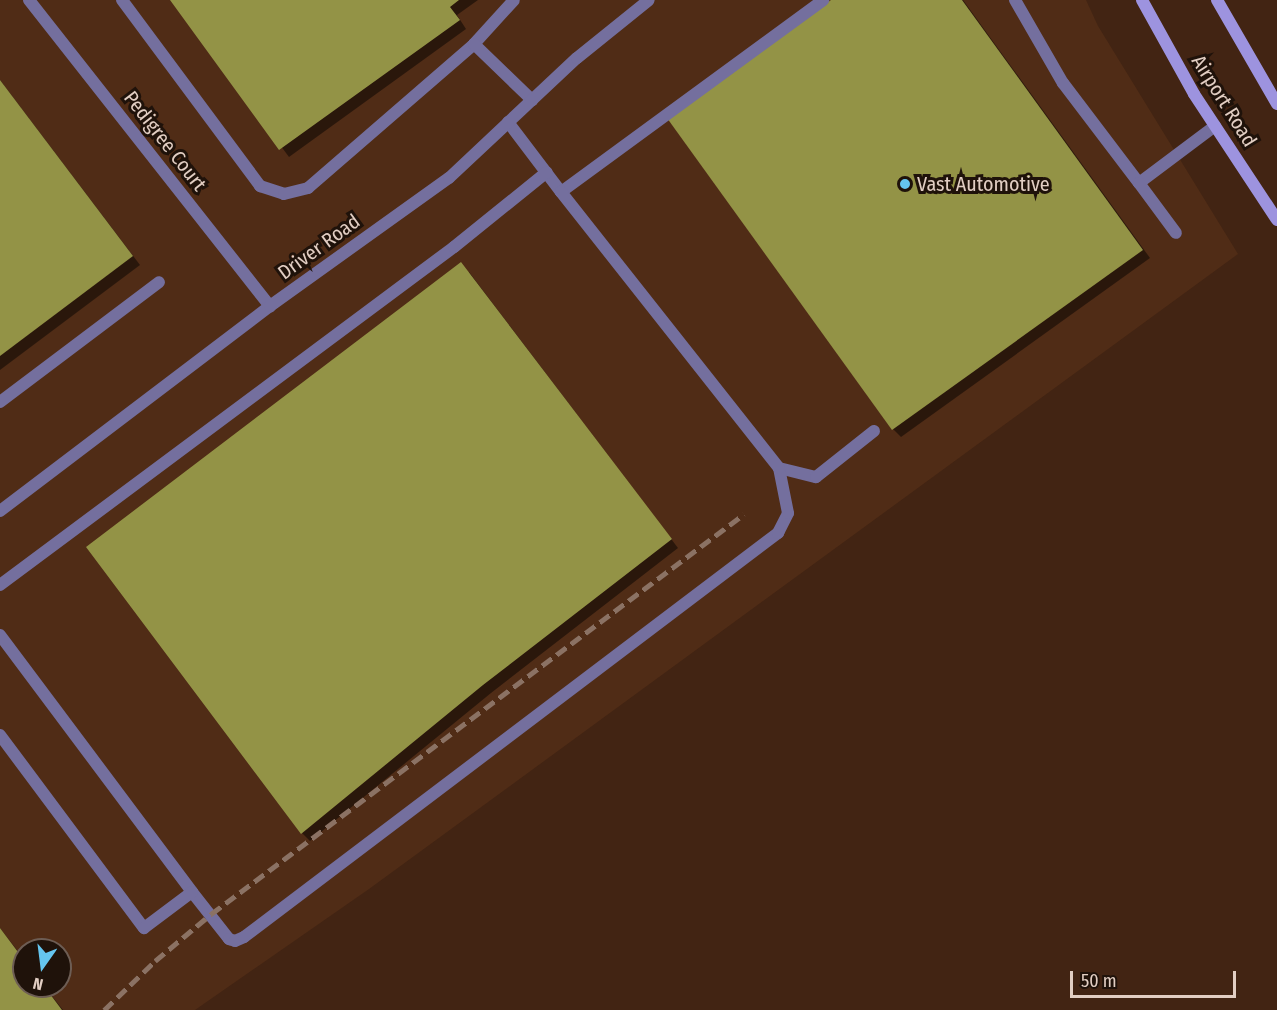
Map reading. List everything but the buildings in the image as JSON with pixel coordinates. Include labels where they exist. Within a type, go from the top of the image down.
[{"type":"main road","name":"Airport Road","points":[[1142,0],[1215,126],[1277,220]]},
{"type":"main road","points":[[1217,0],[1277,104]]},
{"type":"street","name":"Pedigree Court","points":[[29,0],[270,306]]},
{"type":"street","points":[[122,0],[260,186],[284,194],[308,188],[474,44],[514,0]]},
{"type":"street","name":"Driver Road","points":[[0,511],[270,306],[449,178],[577,58],[649,0]]},
{"type":"street","points":[[561,192],[823,0]]},
{"type":"street","points":[[1015,0],[1064,83],[1176,233]]},
{"type":"street","points":[[474,44],[532,100]]},
{"type":"street","points":[[0,635],[229,939],[244,937],[778,533],[788,513],[779,468],[508,122]]},
{"type":"street","points":[[1139,183],[1215,126]]},
{"type":"street","points":[[0,585],[454,247],[547,172]]},
{"type":"street","points":[[0,402],[159,282]]},
{"type":"street","points":[[779,468],[816,477],[874,431]]},
{"type":"street","points":[[0,735],[144,928],[192,892]]},
{"type":"shaded area","points":[[0,0],[1086,0],[1098,26],[1238,254],[369,889],[195,1010],[0,1010]]},
{"type":"railway","points":[[104,1010],[155,961],[211,914],[744,514]]},
{"type":"place","name":"Vast Automotive","points":[[905,184]]}]
